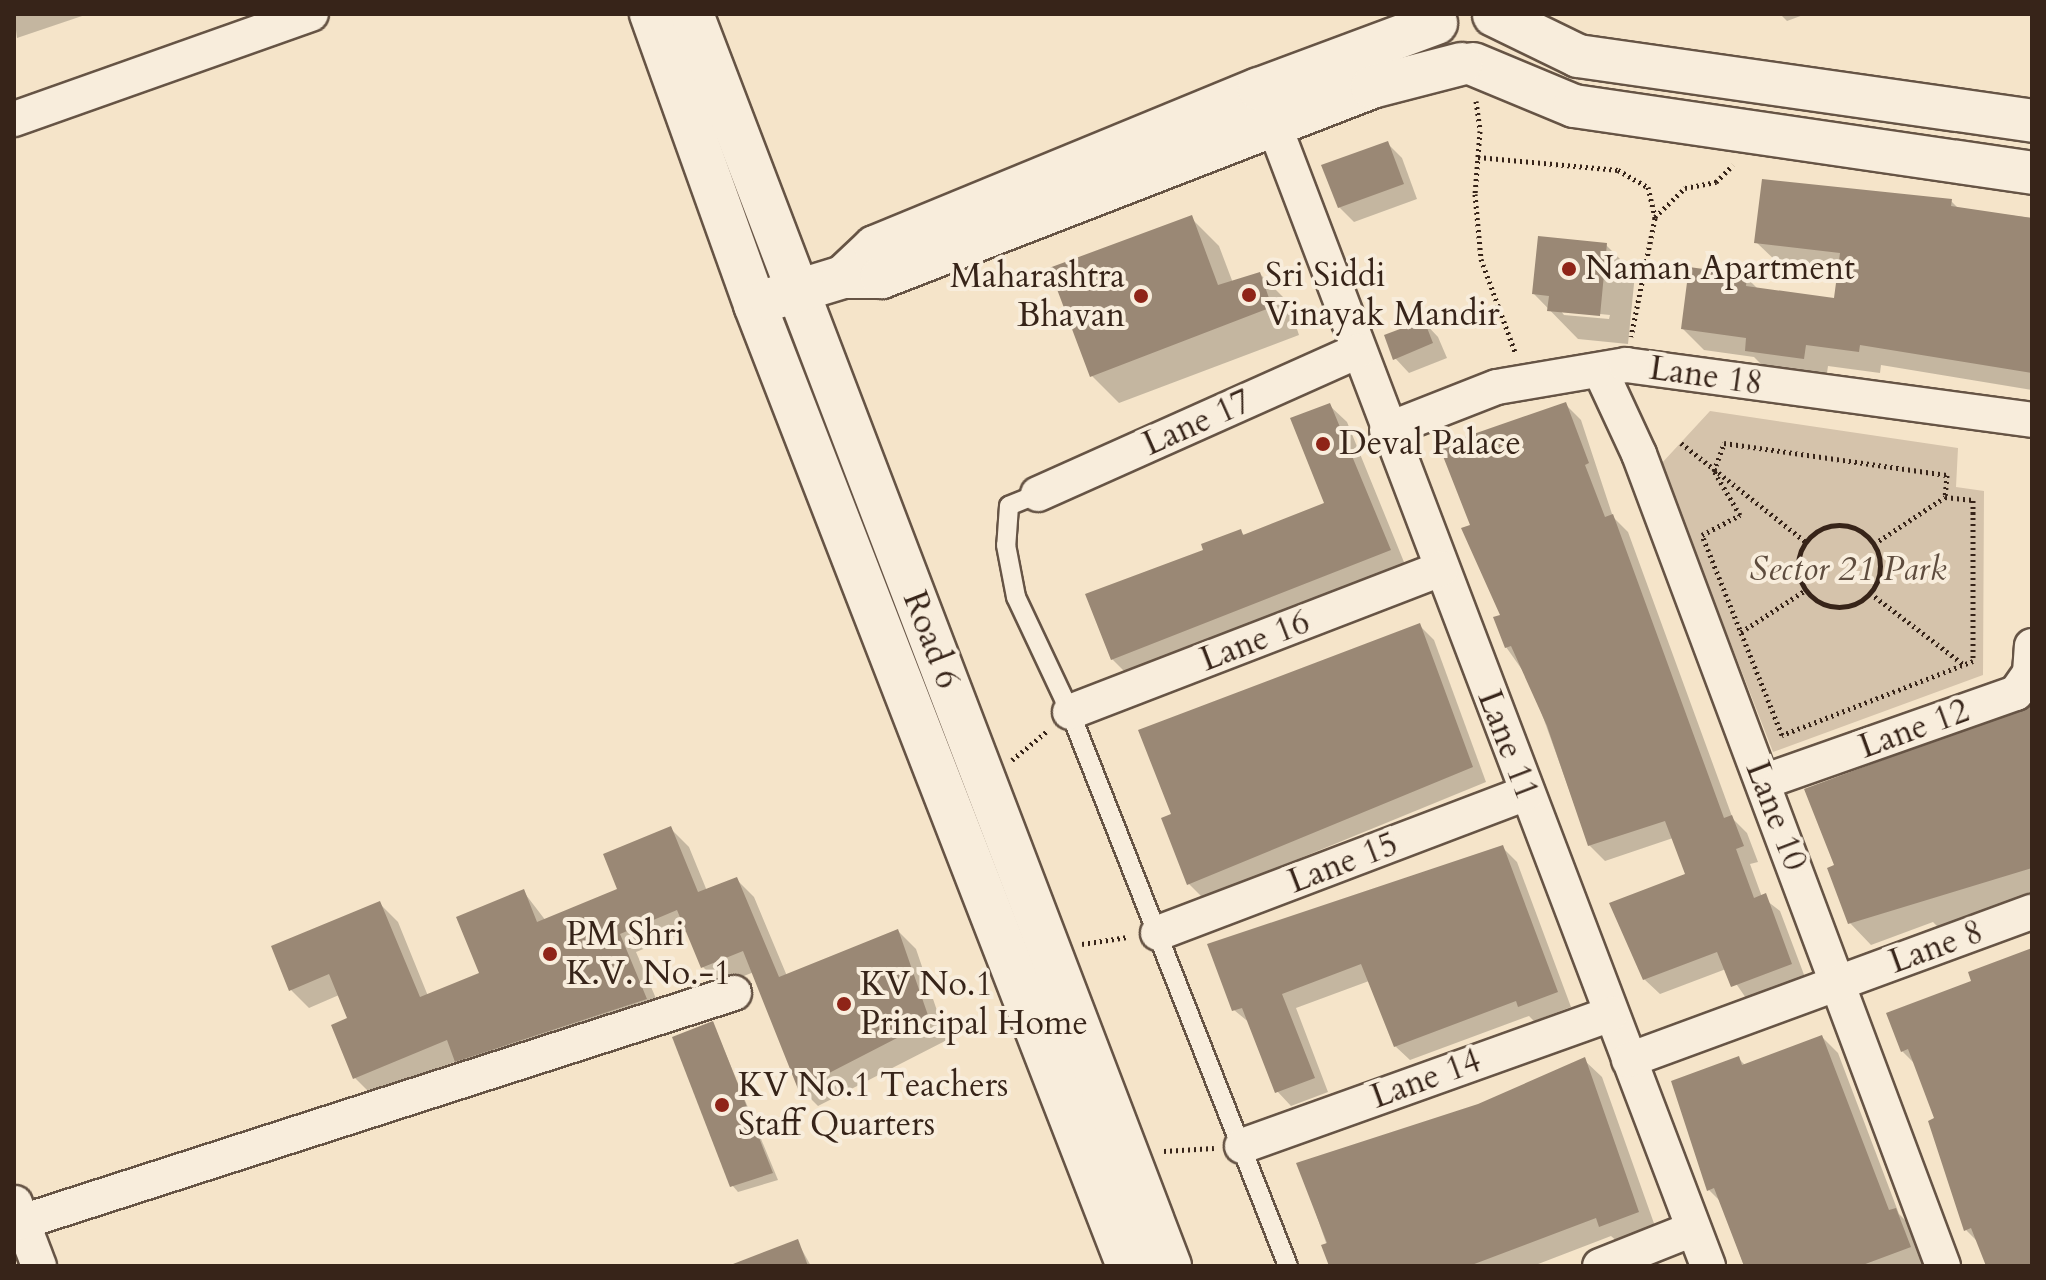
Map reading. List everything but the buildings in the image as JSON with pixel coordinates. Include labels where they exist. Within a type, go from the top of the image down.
[{"type":"street","points":[[14,119],[311,14]]},
{"type":"street","name":"Road 6","points":[[651,14],[755,305],[1128,1266]]},
{"type":"street","name":"Road 6","points":[[692,14],[1170,1266]]},
{"type":"street","points":[[1267,106],[1372,87],[1468,64],[1496,45],[1493,15]]},
{"type":"street","points":[[1493,15],[1578,56],[2032,121]]},
{"type":"street","points":[[755,305],[843,277],[875,247],[1267,106],[1438,18],[1442,54],[1574,106],[2032,173]]},
{"type":"street","points":[[1760,133],[1765,83]]},
{"type":"street","name":"Lane 11","points":[[1267,106],[1387,430],[1708,1266]]},
{"type":"street","name":"Lane 17","points":[[1038,494],[1357,351]]},
{"type":"street","name":"Lane 18","points":[[1387,430],[1497,387],[1613,368],[2032,420]]},
{"type":"street","name":"Lane 10","points":[[1613,368],[1639,454],[1943,1266]]},
{"type":"street","name":"Lane 16","points":[[1070,712],[1441,569]]},
{"type":"street","name":"Lane 12","points":[[1763,782],[2016,693],[2030,673],[2032,646]]},
{"type":"street","name":"Lane 15","points":[[1158,933],[1527,793]]},
{"type":"street","name":"Lane 8","points":[[1839,983],[2032,912]]},
{"type":"street","points":[[1629,1060],[1839,983]]},
{"type":"street","points":[[39,1266],[18,1212],[734,993]]},
{"type":"street","name":"Lane 14","points":[[1242,1146],[1611,1014]]},
{"type":"street","points":[[1600,1266],[1693,1229]]},
{"type":"lane","points":[[1038,494],[1009,506],[1006,545],[1016,597],[1070,712],[1288,1266]]},
{"type":"path","points":[[1468,64],[1480,131],[1481,259],[1526,382]]},
{"type":"path","points":[[1655,218],[1685,188],[1716,182],[1760,133]]},
{"type":"path","points":[[1478,157],[1618,170],[1648,187],[1655,218],[1613,368]]},
{"type":"path","points":[[1681,443],[1806,542]]},
{"type":"path","points":[[1714,471],[1724,443],[1947,475],[1945,497]]},
{"type":"path","points":[[1714,471],[1740,515],[1702,535],[1782,735],[1973,661],[1973,500],[1945,497],[1874,544]]},
{"type":"path","points":[[1845,525],[1874,544],[1879,576],[1870,593],[1852,605],[1833,606],[1806,590],[1798,569],[1806,542],[1824,527],[1845,525]]},
{"type":"path","points":[[1741,632],[1806,590]]},
{"type":"path","points":[[1870,593],[1963,665]]},
{"type":"path","points":[[985,781],[1070,712]]},
{"type":"path","points":[[1049,949],[1158,933]]},
{"type":"path","points":[[1127,1154],[1242,1146]]},
{"type":"green space","name":"Sector 21 Park","points":[[1710,411],[1958,448],[1956,487],[1984,491],[1983,675],[1773,752],[1661,464]]},
{"type":"place","name":"Naman Apartment","points":[[1569,269]]},
{"type":"place","name":"Sri Siddi Vinayak Mandir","points":[[1249,295]]},
{"type":"place","name":"Maharashtra Bhavan","points":[[1141,296]]},
{"type":"place","name":"Deval Palace","points":[[1323,444]]},
{"type":"place","name":"PM Shri K.V. No.-1","points":[[550,954]]},
{"type":"place","name":"KV No.1 Principal Home","points":[[844,1004]]},
{"type":"place","name":"KV No.1 Teachers Staff Quarters","points":[[722,1105]]}]
